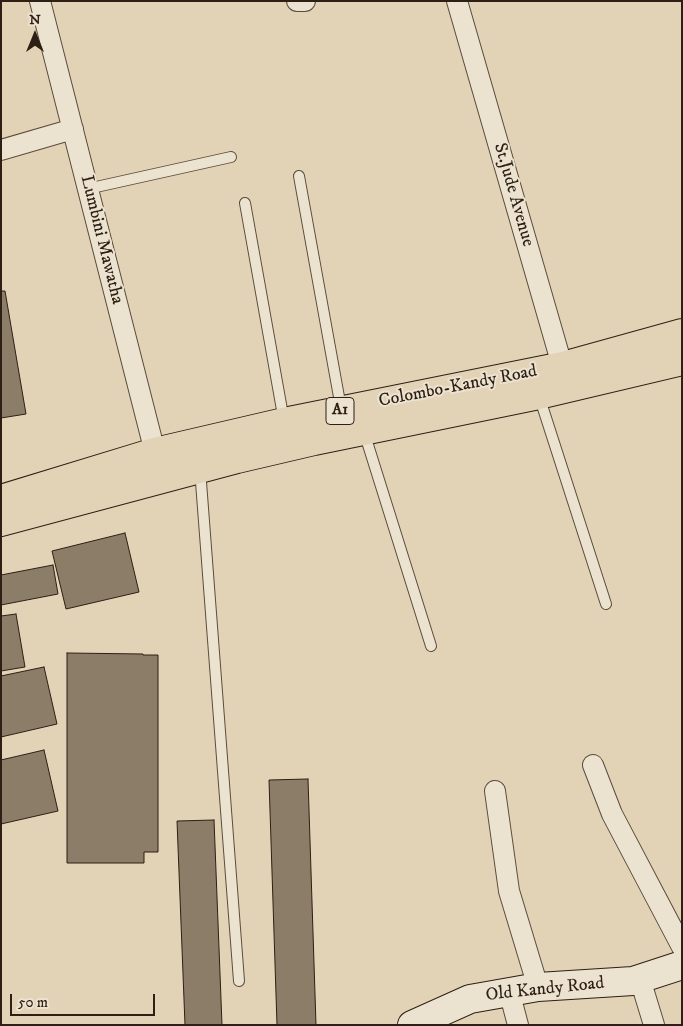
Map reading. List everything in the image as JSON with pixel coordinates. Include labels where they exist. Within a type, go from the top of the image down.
[{"type":"highway","name":"Colombo-Kandy Road","points":[[1,498],[158,465],[200,468],[364,431],[539,396],[566,377],[682,333]]},
{"type":"highway","name":"Colombo-Kandy Road","points":[[1,522],[284,422],[342,410],[682,361]]},
{"type":"street","name":"Lumbini Mawatha","points":[[40,1],[158,465]]},
{"type":"street","points":[[297,1],[305,1]]},
{"type":"street","name":"St.Jude Avenue","points":[[457,1],[566,377]]},
{"type":"street","points":[[1,150],[73,128]]},
{"type":"street","points":[[593,765],[612,814],[682,947]]},
{"type":"street","points":[[495,791],[509,891],[538,986]]},
{"type":"street","name":"Old Kandy Road","points":[[412,1025],[470,999],[538,986],[640,980],[682,965]]},
{"type":"street","points":[[640,980],[654,1025]]},
{"type":"street","points":[[509,991],[518,1025]]},
{"type":"lane","points":[[87,188],[231,157]]},
{"type":"lane","points":[[299,176],[342,410]]},
{"type":"lane","points":[[246,203],[284,422]]},
{"type":"lane","points":[[539,396],[606,604]]},
{"type":"lane","points":[[364,431],[432,646]]},
{"type":"lane","points":[[200,468],[239,981]]},
{"type":"building","points":[[1,291],[5,291],[26,414],[1,418]]},
{"type":"building","points":[[125,533],[139,592],[66,609],[52,551]]},
{"type":"building","points":[[53,565],[58,594],[1,605],[1,575]]},
{"type":"building","points":[[16,614],[25,667],[1,671],[1,616]]},
{"type":"building","points":[[67,653],[158,655],[158,852],[144,852],[144,863],[67,863]]},
{"type":"building","points":[[44,667],[57,724],[1,737],[1,676]]},
{"type":"building","points":[[44,750],[58,811],[1,824],[1,760]]},
{"type":"building","points":[[308,779],[316,1025],[277,1025],[269,780]]},
{"type":"building","points":[[214,820],[222,1025],[185,1025],[177,821]]}]
